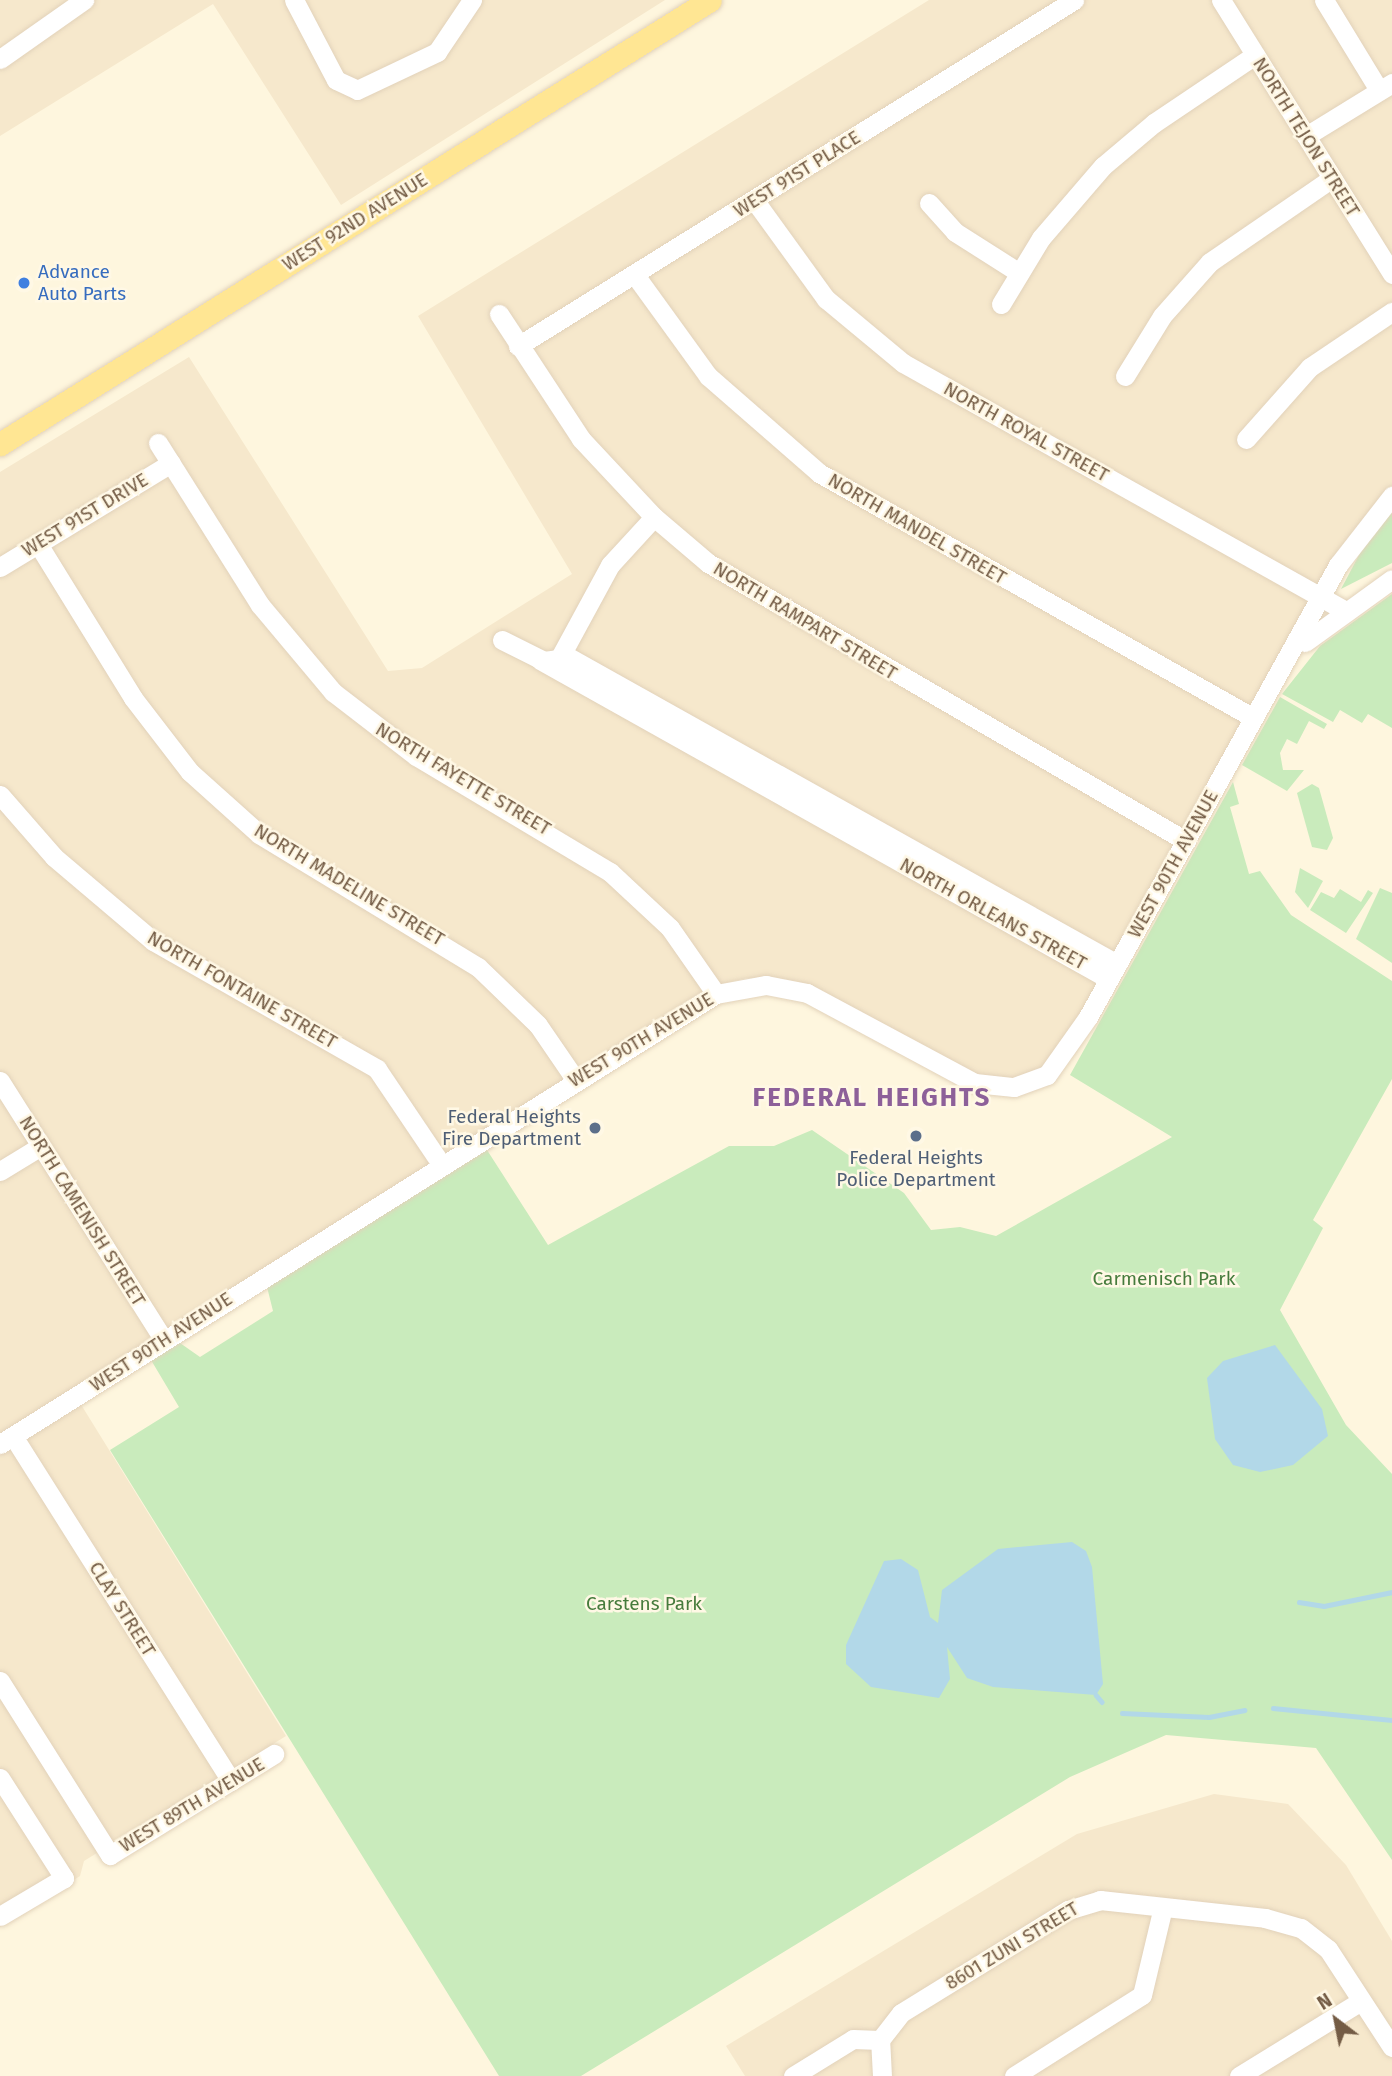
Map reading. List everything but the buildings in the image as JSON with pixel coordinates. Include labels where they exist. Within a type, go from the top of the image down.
[{"type":"main road","name":"WEST 92ND AVENUE","points":[[0,444],[710,0]]},
{"type":"street","points":[[0,58],[84,0]]},
{"type":"street","points":[[294,0],[336,80],[357,90],[437,52],[472,0]]},
{"type":"street","name":"WEST 91ST PLACE","points":[[518,346],[755,201],[1074,0]]},
{"type":"street","name":"NORTH TEJON STREET","points":[[1221,0],[1392,274]]},
{"type":"street","points":[[1306,136],[1386,86],[1324,0]]},
{"type":"street","points":[[1001,304],[1018,272],[1103,166],[1154,122],[1255,55]]},
{"type":"street","points":[[1125,376],[1162,316],[1210,262],[1332,178]]},
{"type":"street","name":"NORTH ROYAL STREET","points":[[755,201],[826,299],[903,363],[1342,610]]},
{"type":"street","points":[[929,204],[955,232],[1018,272]]},
{"type":"street","name":"NORTH MANDEL STREET","points":[[635,275],[708,376],[819,472],[1253,718]]},
{"type":"street","points":[[1246,439],[1310,367],[1392,312]]},
{"type":"street","name":"NORTH RAMPART STREET","points":[[499,314],[581,439],[654,517],[766,602],[1186,841]]},
{"type":"street","name":"NORTH FAYETTE STREET","points":[[158,443],[260,605],[333,692],[416,756],[610,872],[670,928],[716,994]]},
{"type":"street","name":"WEST 91ST DRIVE","points":[[0,567],[171,463]]},
{"type":"street","name":"WEST 90TH AVENUE","points":[[6,1440],[575,1079],[716,994],[766,985],[807,993],[961,1077],[1001,1088],[1027,1085],[1056,1068],[1253,718],[1288,662],[1351,544],[1392,496]]},
{"type":"street","points":[[540,660],[552,662],[563,654],[610,565],[654,517]]},
{"type":"street","name":"NORTH MADELINE STREET","points":[[38,544],[133,698],[190,772],[259,834],[478,967],[538,1025],[575,1079]]},
{"type":"street","name":"WEST 90TH AVENUE","points":[[1288,662],[1342,610],[1392,579]]},
{"type":"street","name":"NORTH ORLEANS STREET","points":[[502,640],[726,754]]},
{"type":"street","name":"NORTH ORLEANS STREET","points":[[563,654],[726,754],[1113,971]]},
{"type":"street","name":"NORTH FONTAINE STREET","points":[[0,795],[54,857],[153,941],[377,1069],[441,1164]]},
{"type":"street","name":"NORTH CAMENISH STREET","points":[[0,1081],[164,1340]]},
{"type":"street","points":[[0,1171],[41,1146]]},
{"type":"street","name":"CLAY STREET","points":[[6,1440],[231,1781]]},
{"type":"street","name":"WEST 89TH AVENUE","points":[[0,1681],[110,1855],[274,1755]]},
{"type":"street","points":[[0,1778],[64,1878],[0,1916]]},
{"type":"street","name":"8601 ZUNI STREET","points":[[880,2040],[901,2013],[1068,1910],[1100,1900],[1301,1928],[1328,1949],[1392,2047]]},
{"type":"street","points":[[1014,2076],[1142,1995],[1163,1907]]},
{"type":"street","points":[[1239,2076],[1361,2001]]},
{"type":"street","points":[[793,2076],[853,2039],[880,2040],[882,2076]]},
{"type":"shaded area","points":[[0,0],[665,0],[341,205],[213,4],[0,136]]},
{"type":"shaded area","points":[[929,0],[1392,0],[1392,486],[1331,561],[1081,1013],[1043,1068],[1013,1079],[978,1075],[789,980],[746,978],[714,986],[72,1390],[286,1736],[84,1861],[80,1876],[0,1927],[0,472],[189,357],[388,671],[422,668],[572,574],[418,316]]},
{"type":"shaded area","points":[[1214,1794],[1288,1804],[1346,1865],[1392,1941],[1392,2076],[745,2076],[726,2046],[1077,1834]]},
{"type":"green space","points":[[1392,509],[1392,563],[1341,589],[1368,538]]},
{"type":"green space","points":[[1392,594],[1392,728],[1368,714],[1362,723],[1340,710],[1333,722],[1282,694],[1320,646]]},
{"type":"green space","points":[[1280,697],[1327,724],[1324,729],[1309,721],[1297,744],[1287,739],[1280,753],[1283,770],[1304,770],[1287,791],[1242,765]]},
{"type":"green space","name":"Carstens Park","points":[[1233,782],[1239,804],[1230,807],[1249,874],[1260,871],[1291,915],[1392,981],[1392,1079],[1313,1220],[1323,1228],[1280,1310],[1346,1425],[1392,1474],[1392,1860],[1316,1748],[1166,1735],[1070,1777],[581,2076],[499,2076],[110,1450],[179,1407],[151,1360],[180,1343],[200,1357],[273,1311],[267,1287],[487,1150],[548,1245],[729,1146],[774,1146],[812,1130],[904,1193],[931,1230],[960,1227],[996,1236],[1172,1137],[1070,1075]]},
{"type":"green space","points":[[1312,784],[1319,788],[1333,838],[1327,850],[1312,847],[1297,793]]},
{"type":"green space","points":[[1300,868],[1323,881],[1308,908],[1295,892]]},
{"type":"green space","points":[[1380,888],[1392,893],[1392,963],[1356,939]]},
{"type":"green space","points":[[1340,889],[1361,902],[1368,890],[1373,893],[1346,933],[1310,910],[1321,892],[1334,898]]},
{"type":"water","points":[[1275,1345],[1322,1409],[1328,1436],[1293,1465],[1260,1472],[1233,1465],[1215,1439],[1207,1378],[1223,1361]]},
{"type":"water","points":[[1072,1542],[1086,1551],[1092,1567],[1103,1684],[1096,1695],[993,1687],[967,1678],[947,1647],[950,1679],[939,1698],[871,1687],[846,1664],[846,1645],[884,1561],[901,1559],[918,1570],[930,1617],[938,1623],[942,1590],[998,1549]]},
{"type":"waterway","points":[[1299,1602],[1324,1606],[1392,1592]]},
{"type":"waterway","points":[[1096,1695],[1102,1702]]},
{"type":"waterway","points":[[1273,1708],[1392,1720]]},
{"type":"waterway","points":[[1122,1713],[1209,1717],[1244,1710]]},
{"type":"place","name":"Advance Auto Parts","points":[[24,283]]},
{"type":"place","name":"Federal Heights Fire Department","points":[[595,1128]]},
{"type":"place","name":"Federal Heights Police Department","points":[[916,1136]]},
{"type":"district","name":"FEDERAL HEIGHTS","points":[[872,1098]]},
{"type":"park label","name":"Carmenisch Park","points":[[1164,1279]]}]
